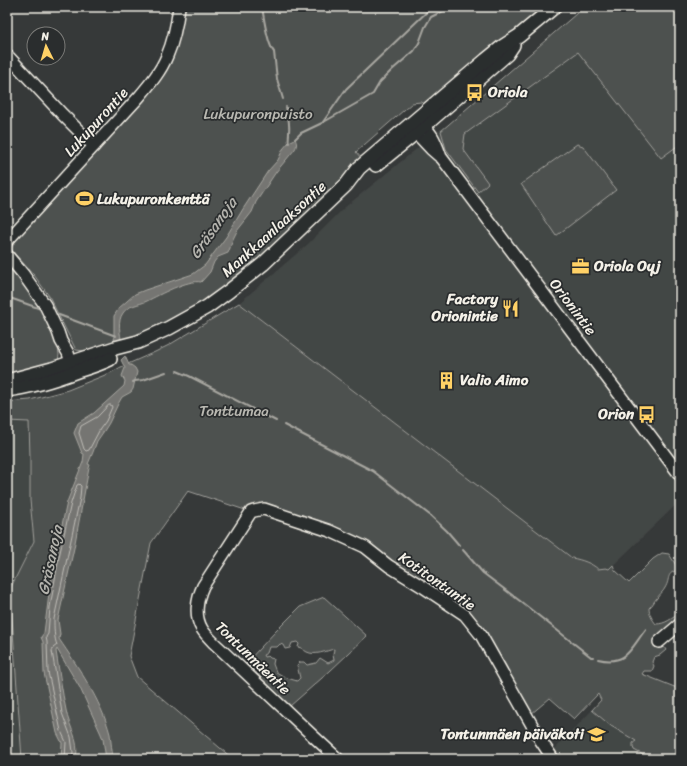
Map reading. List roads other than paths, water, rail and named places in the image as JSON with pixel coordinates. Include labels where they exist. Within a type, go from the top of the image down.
[{"type":"main road","name":"Mankkaanlaaksontie","points":[[7,381],[108,360],[124,353],[138,342],[169,328],[201,310],[229,291],[262,264],[346,185],[364,175],[418,126],[495,52],[519,36],[554,7]]},
{"type":"main road","name":"Mankkaanlaaksontie","points":[[7,390],[19,389],[68,368]]},
{"type":"street","name":"Lukupurontie","points":[[7,241],[151,82],[167,56],[177,23],[179,7]]},
{"type":"street","points":[[7,55],[94,146]]},
{"type":"street","name":"Orionintie","points":[[418,126],[431,150],[441,157],[680,475]]},
{"type":"street","points":[[7,255],[23,274],[45,305],[68,353],[68,368]]},
{"type":"street","name":"Tontunmäentie","points":[[264,509],[251,512],[203,586],[199,594],[197,611],[199,620],[202,629],[214,643],[317,741],[338,759]]},
{"type":"street","name":"Kotitontuntie","points":[[264,509],[330,531],[365,547],[389,566],[423,586],[465,615],[484,640],[541,741],[553,759]]},
{"type":"street","points":[[659,642],[680,624]]},
{"type":"water","points":[[295,139],[295,149],[276,172],[256,202],[252,212],[237,231],[228,253],[218,257],[210,272],[201,282],[181,285],[125,310],[120,320],[122,343],[115,344],[114,316],[119,308],[135,294],[193,274],[205,265],[226,237],[268,171],[278,160],[283,149],[289,142]]},
{"type":"water","points":[[125,356],[129,365],[135,368],[137,372],[133,389],[131,392],[122,397],[109,423],[97,441],[88,464],[90,465],[58,620],[60,634],[59,639],[95,696],[106,721],[110,734],[113,759],[106,759],[101,734],[80,688],[57,649],[56,651],[67,716],[77,745],[76,759],[61,759],[62,743],[57,733],[44,673],[43,642],[41,637],[44,633],[55,557],[67,502],[83,462],[84,454],[82,453],[74,433],[78,423],[94,413],[124,386],[125,381],[122,376],[125,368],[121,360]]},
{"type":"waterway","points":[[262,7],[268,37],[274,52],[277,79],[283,99]]},
{"type":"waterway","points":[[323,122],[346,89],[432,7]]},
{"type":"waterway","points":[[295,139],[301,133],[322,123],[373,94],[380,82],[414,51],[431,17],[453,7]]},
{"type":"waterway","points":[[286,107],[289,123],[289,143]]},
{"type":"waterway","points":[[7,297],[41,309]]},
{"type":"waterway","points":[[59,315],[116,336]]},
{"type":"waterway","points":[[177,371],[276,421]]},
{"type":"waterway","points":[[133,382],[166,372]]},
{"type":"waterway","points":[[284,425],[373,471],[431,516],[459,545]]},
{"type":"waterway","points":[[463,550],[483,573],[591,657],[593,657]]},
{"type":"waterway","points":[[598,659],[616,660],[622,658],[632,649],[646,629]]},
{"type":"place","name":"Oriola","points":[[475,92]]},
{"type":"place","name":"Lukupuronkenttä","points":[[84,199]]},
{"type":"place","name":"Oriola Oyj","points":[[581,266]]},
{"type":"place","name":"Factory Orionintie","points":[[511,308]]},
{"type":"place","name":"Valio Aimo","points":[[447,380]]},
{"type":"place","name":"Orion","points":[[647,414]]},
{"type":"place","name":"Tontunmäen päiväkoti","points":[[597,734]]},
{"type":"park label","name":"Lukupuronpuisto","points":[[258,114]]},
{"type":"park label","name":"Tonttumaa","points":[[234,411]]},
{"type":"water label","name":"Gräsanoja","points":[[213,228]]},
{"type":"water label","name":"Gräsanoja","points":[[50,560]]}]
